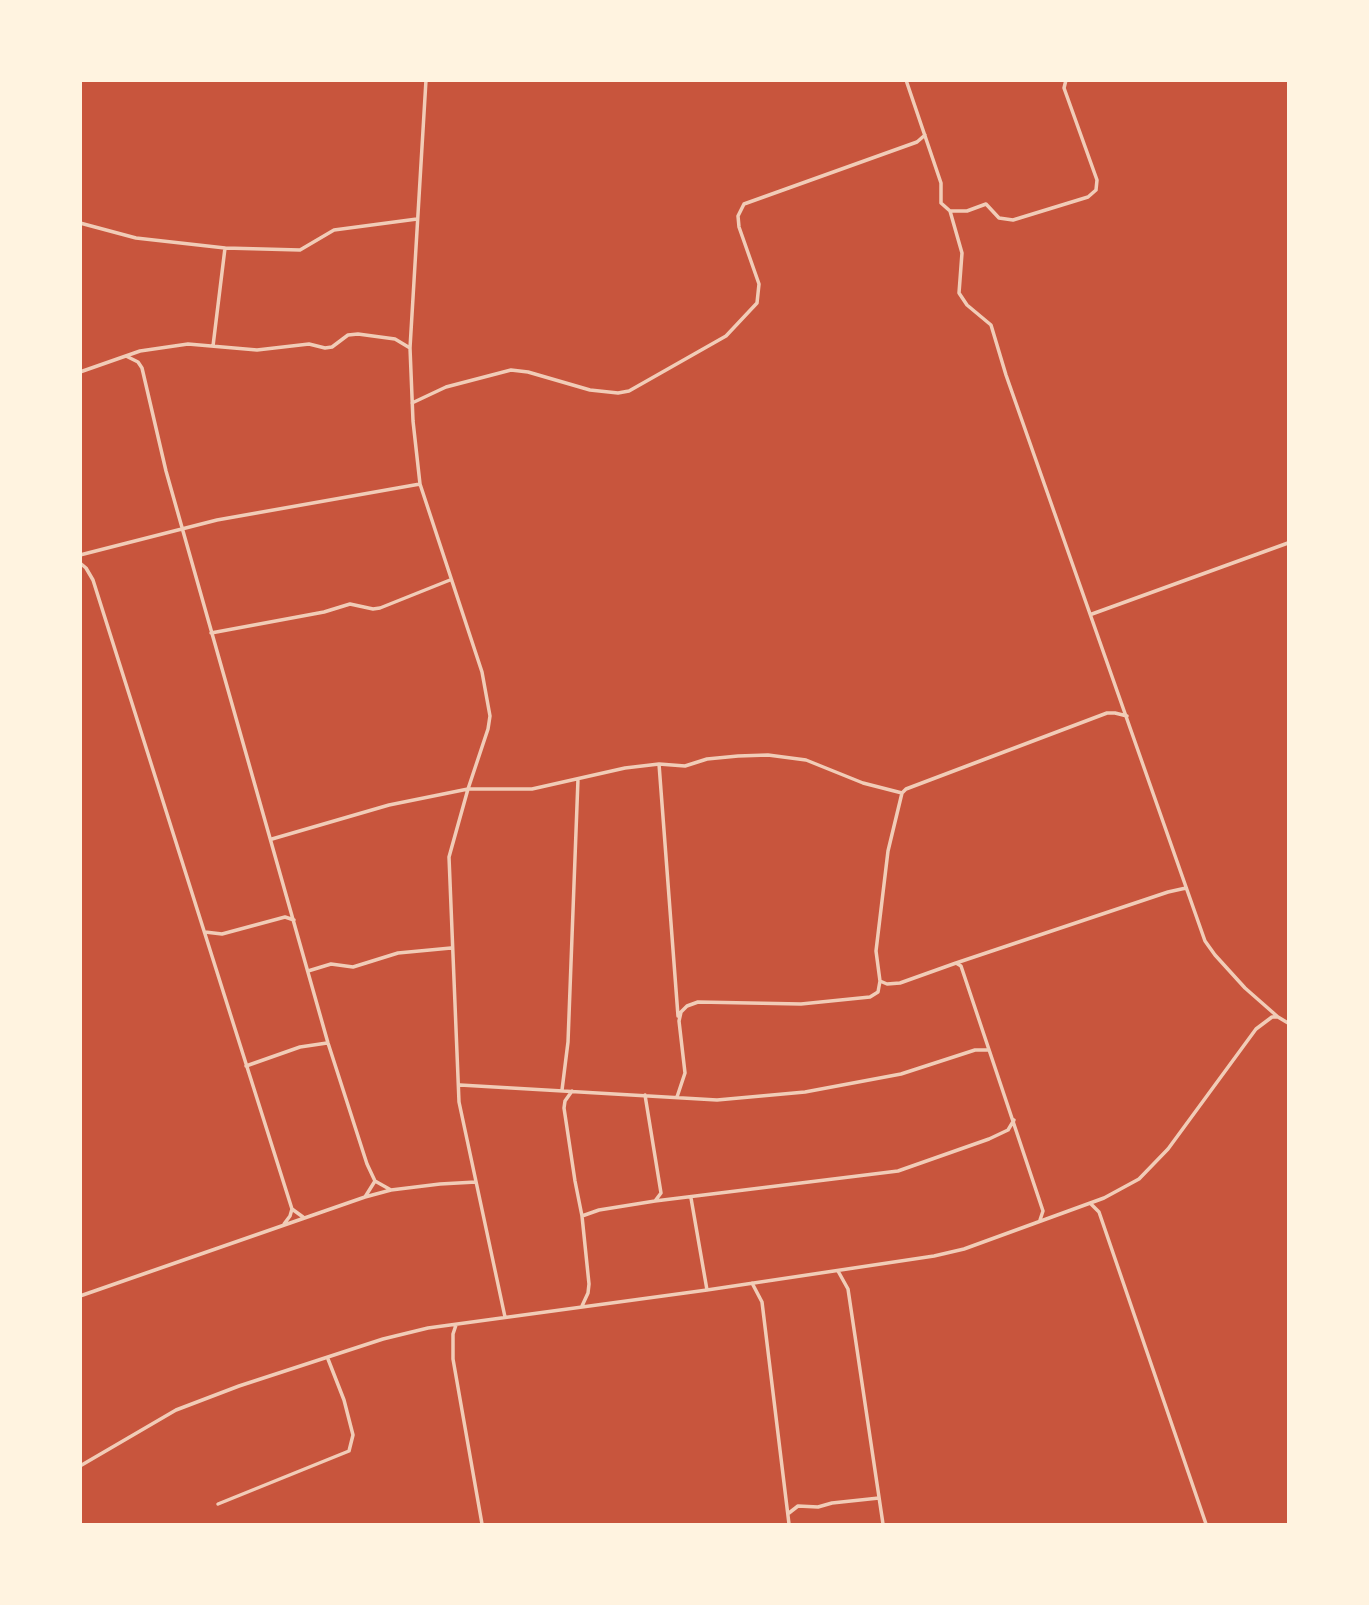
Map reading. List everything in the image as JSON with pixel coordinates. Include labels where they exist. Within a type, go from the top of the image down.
[{"type":"street","points":[[426,80],[410,348],[412,403],[420,484],[482,673],[491,716],[449,857],[451,948],[460,1102],[505,1317]]},
{"type":"street","points":[[906,80],[941,183],[942,203],[950,211],[962,253],[959,293],[967,305],[990,325],[1205,941],[1215,956],[1245,988],[1278,1017],[1289,1023]]},
{"type":"street","points":[[950,211],[967,211],[986,204],[999,218],[1013,220],[1088,197],[1096,190],[1097,180],[1064,88],[1066,80]]},
{"type":"street","points":[[412,403],[446,387],[511,370],[528,372],[590,390],[618,393],[629,391],[726,336],[757,303],[759,284],[738,227],[738,216],[744,204],[917,142],[925,135]]},
{"type":"street","points":[[917,142],[929,144]]},
{"type":"street","points":[[80,223],[136,238],[225,247],[300,250],[334,230],[417,219]]},
{"type":"street","points":[[213,346],[225,247]]},
{"type":"street","points":[[80,372],[140,351],[188,344],[257,350],[309,344],[325,348],[348,335],[358,334],[395,339],[410,348]]},
{"type":"street","points":[[126,356],[138,362],[142,368],[211,634],[272,839],[328,1043],[367,1164],[375,1181],[391,1190]]},
{"type":"street","points":[[80,555],[217,520],[420,484]]},
{"type":"street","points":[[1091,614],[1289,543]]},
{"type":"street","points":[[80,563],[93,580],[292,1209],[284,1224]]},
{"type":"street","points":[[211,634],[324,612],[350,604],[380,608],[450,580]]},
{"type":"street","points":[[679,1021],[681,1012],[687,1006],[698,1002],[801,1004],[870,997],[878,992],[880,981],[876,951],[888,851],[902,793],[913,786],[1107,713],[1127,716]]},
{"type":"street","points":[[272,839],[389,805],[468,789],[532,789],[625,768],[659,764],[685,766],[707,759],[768,755],[806,760],[863,783],[902,793]]},
{"type":"street","points":[[659,764],[685,1073],[677,1097]]},
{"type":"street","points":[[562,1090],[568,1042],[578,779]]},
{"type":"street","points":[[880,981],[887,984],[900,983],[956,962],[1186,888]]},
{"type":"street","points":[[205,932],[222,934],[285,918],[294,920]]},
{"type":"street","points":[[308,971],[331,964],[353,967],[398,953],[451,948]]},
{"type":"street","points":[[956,962],[964,973],[1014,1120],[1043,1211],[1040,1220]]},
{"type":"street","points":[[80,1466],[176,1410],[239,1386],[383,1339],[428,1328],[838,1271],[964,1249],[1104,1198],[1139,1179],[1168,1149],[1256,1029],[1267,1019],[1278,1017]]},
{"type":"street","points":[[246,1066],[300,1047],[328,1043]]},
{"type":"street","points":[[460,1085],[717,1100],[805,1092],[901,1074],[963,1053],[989,1050]]},
{"type":"street","points":[[572,1091],[564,1108],[582,1216],[589,1284],[582,1306]]},
{"type":"street","points":[[645,1095],[661,1193],[655,1201]]},
{"type":"street","points":[[582,1216],[599,1210],[655,1201],[898,1171],[989,1139],[1008,1130],[1014,1120]]},
{"type":"street","points":[[365,1198],[375,1181]]},
{"type":"street","points":[[80,1296],[303,1217],[391,1190],[476,1182]]},
{"type":"street","points":[[691,1198],[707,1290]]},
{"type":"street","points":[[1090,1203],[1098,1212],[1206,1524]]},
{"type":"street","points":[[292,1209],[303,1217]]},
{"type":"street","points":[[838,1271],[848,1289],[883,1524]]},
{"type":"street","points":[[751,1283],[762,1302],[789,1524]]},
{"type":"street","points":[[456,1325],[453,1334],[453,1359],[482,1524]]},
{"type":"street","points":[[218,1504],[349,1451],[354,1435],[328,1359]]},
{"type":"street","points":[[788,1515],[798,1506],[818,1507],[879,1498]]}]
